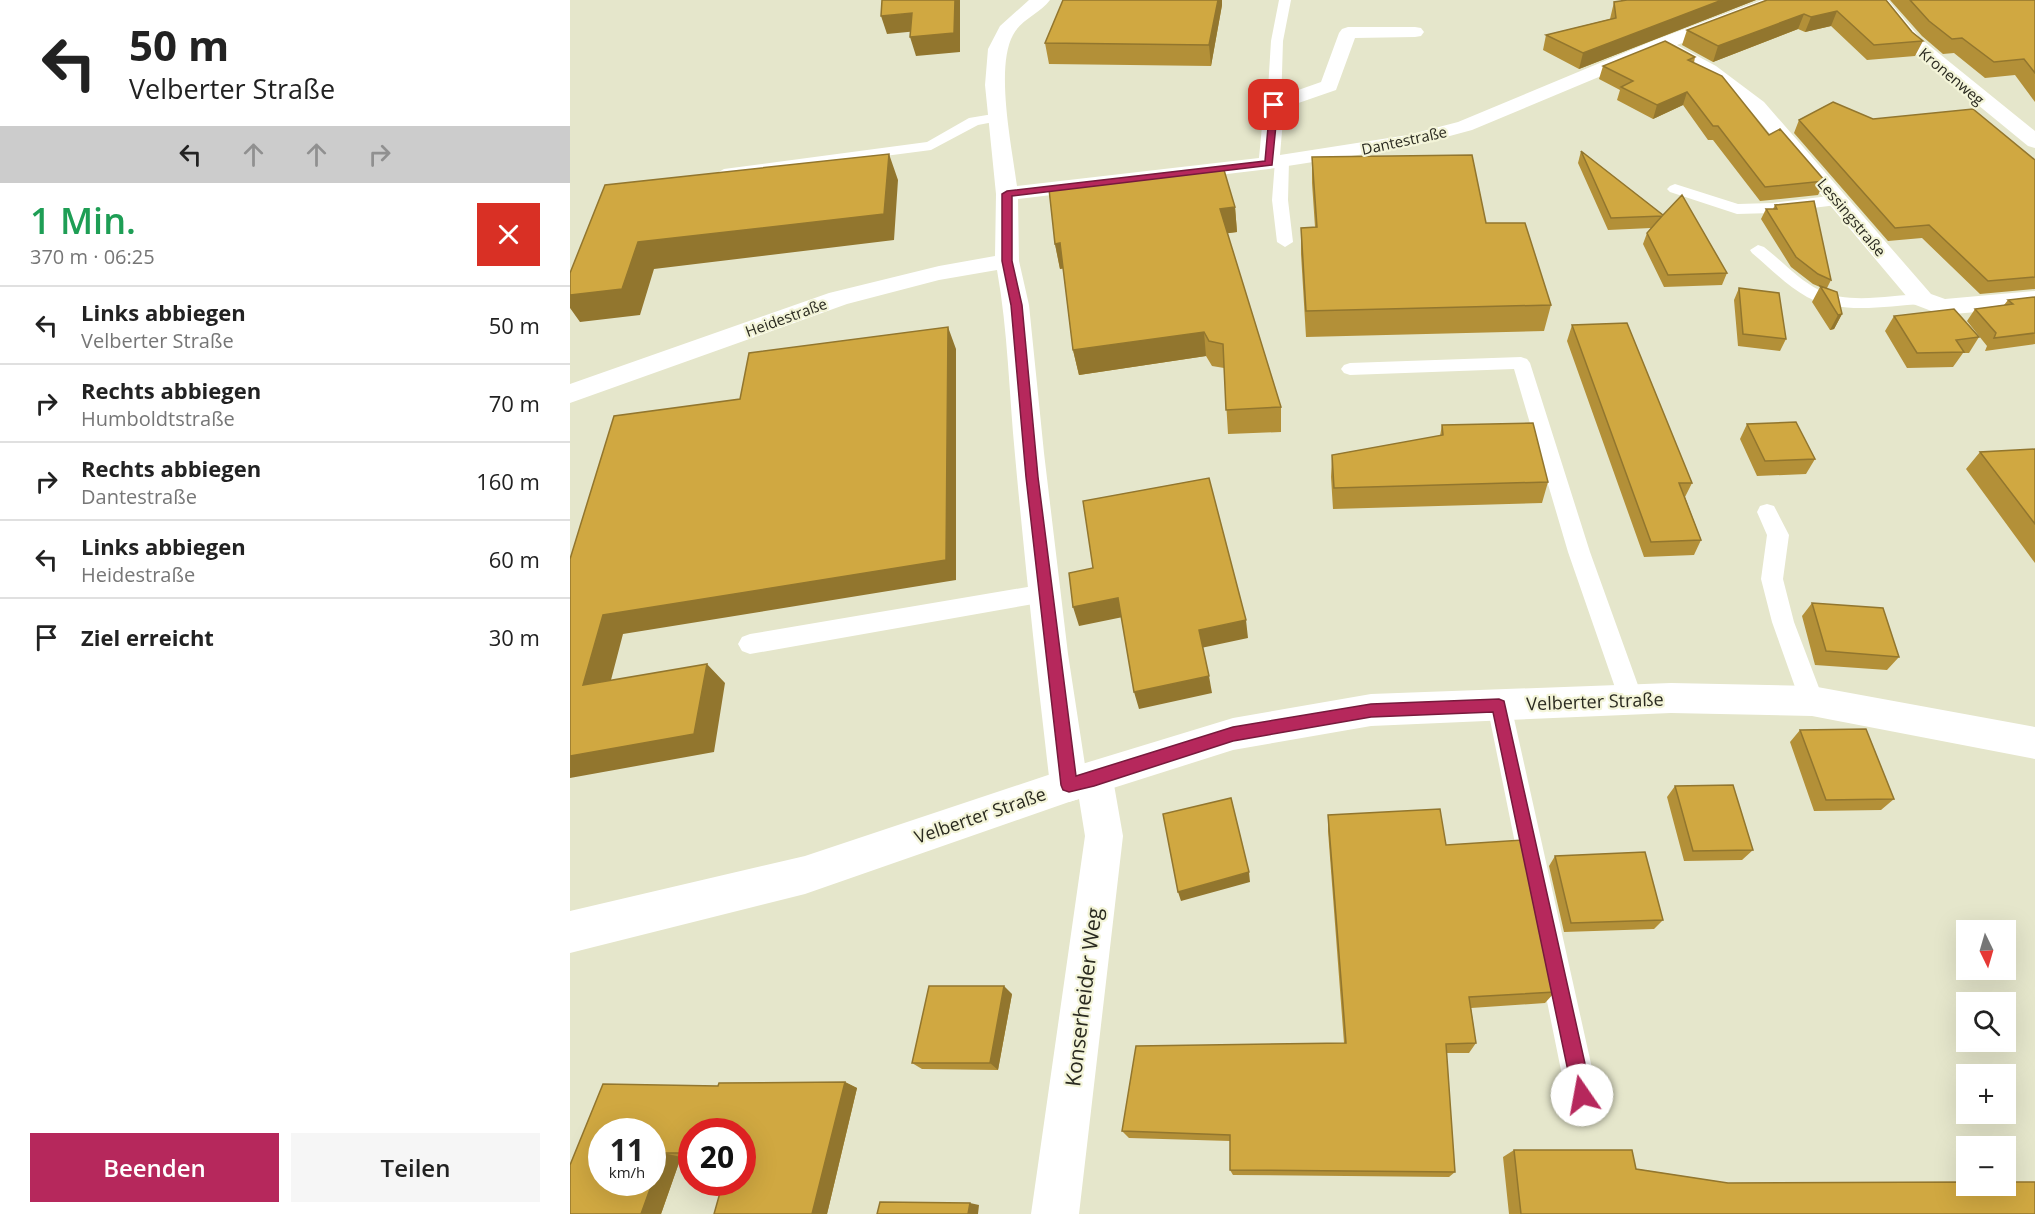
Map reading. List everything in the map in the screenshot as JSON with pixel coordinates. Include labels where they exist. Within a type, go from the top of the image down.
[{"type":"street","name":"Konserheider Weg","points":[[1041,0],[1028,8],[1006,30],[997,49],[995,85],[1007,194],[1007,261],[1016,305],[1045,593],[1082,782],[1104,836],[1055,1214]]},
{"type":"street","name":"Dantestraße","points":[[1007,194],[1275,162],[1409,141],[1464,126],[1662,44],[1778,0]]},
{"type":"street","name":"Kronenweg","points":[[1879,0],[1913,42],[2035,142]]},
{"type":"street","points":[[1275,162],[1274,105],[1329,86],[1348,33],[1415,32]]},
{"type":"street","name":"Lessingstraße","points":[[1662,44],[1709,70],[1757,106],[1837,200],[1940,310]]},
{"type":"street","name":"Heidestraße","points":[[570,394],[838,298],[939,273],[1007,261]]},
{"type":"street","points":[[1940,310],[2035,299]]},
{"type":"street","name":"Velberter Straße","points":[[570,932],[805,875],[1233,734],[1371,710],[1671,698],[1812,701],[2035,743]]},
{"type":"lane","points":[[1274,105],[1277,41],[1285,0]]},
{"type":"lane","points":[[711,174],[931,146],[974,121],[999,117]]},
{"type":"lane","points":[[1275,162],[1285,242]]},
{"type":"lane","points":[[1675,189],[1737,209],[1772,208],[1837,200]]},
{"type":"lane","points":[[1758,250],[1812,293],[1830,300],[1940,310]]},
{"type":"lane","points":[[1350,369],[1521,363],[1579,552],[1631,699]]},
{"type":"lane","points":[[1767,512],[1778,535],[1772,579],[1783,622],[1812,701]]},
{"type":"lane","points":[[750,644],[1045,593]]},
{"type":"lane","points":[[1499,705],[1582,1095]]},
{"type":"building","points":[[882,0],[955,0],[954,33],[910,37],[912,13],[881,16]]},
{"type":"building","points":[[1063,0],[1218,0],[1209,45],[1045,43]]},
{"type":"building","points":[[1722,0],[1583,53],[1546,35],[1616,18],[1614,2]]},
{"type":"building","points":[[1767,0],[1886,0],[1912,32],[1923,41],[1874,45],[1837,11],[1811,17],[1804,14],[1718,46],[1687,30]]},
{"type":"building","points":[[1910,0],[2035,0],[2035,73],[2024,59],[1994,62],[1962,38],[1952,39],[1929,21]]},
{"type":"building","points":[[1665,41],[1695,57],[1688,60],[1722,76],[1769,135],[1780,129],[1825,181],[1765,187],[1718,126],[1713,126],[1687,92],[1657,105],[1621,87],[1633,81],[1603,66]]},
{"type":"building","points":[[1833,102],[1873,119],[1973,109],[2035,160],[2035,277],[1988,281],[1929,225],[1895,228],[1799,120]]},
{"type":"building","points":[[1581,151],[1663,215],[1682,195],[1727,273],[1668,275],[1647,233],[1662,216],[1611,218]]},
{"type":"building","points":[[889,154],[884,214],[638,242],[622,289],[570,295],[570,273],[605,185]]},
{"type":"building","points":[[1472,155],[1486,223],[1525,223],[1551,305],[1306,311],[1301,228],[1317,227],[1312,157]]},
{"type":"building","points":[[1224,170],[1235,207],[1220,209],[1281,407],[1226,410],[1223,344],[1209,341],[1204,332],[1073,350],[1060,243],[1055,244],[1049,189]]},
{"type":"building","points":[[1814,201],[1831,280],[1818,274],[1796,257],[1766,209],[1777,209],[1775,205]]},
{"type":"building","points":[[1820,286],[1837,292],[1842,314],[1838,315]]},
{"type":"building","points":[[1739,288],[1779,293],[1786,339],[1743,334]]},
{"type":"building","points":[[2035,297],[2035,333],[1994,338],[1996,333],[1975,309],[2013,304],[2008,300]]},
{"type":"building","points":[[1954,309],[1979,337],[1956,340],[1964,352],[1917,353],[1894,316]]},
{"type":"building","points":[[1627,323],[1692,483],[1679,483],[1701,540],[1651,542],[1572,325]]},
{"type":"building","points":[[948,327],[946,560],[603,615],[583,685],[707,664],[694,734],[570,756],[570,559],[614,416],[740,399],[749,353]]},
{"type":"building","points":[[1796,422],[1815,459],[1765,461],[1747,424]]},
{"type":"building","points":[[1533,423],[1548,482],[1334,488],[1332,455],[1443,435],[1442,425]]},
{"type":"building","points":[[2035,449],[2035,524],[1980,452]]},
{"type":"building","points":[[1209,478],[1246,620],[1199,630],[1209,676],[1134,692],[1118,598],[1073,607],[1069,573],[1093,568],[1083,501]]},
{"type":"building","points":[[1812,603],[1883,608],[1899,657],[1826,651]]},
{"type":"building","points":[[1866,729],[1894,799],[1826,800],[1800,730]]},
{"type":"building","points":[[1733,785],[1753,850],[1693,851],[1675,786]]},
{"type":"building","points":[[1231,798],[1249,872],[1178,892],[1163,814]]},
{"type":"building","points":[[1440,809],[1446,845],[1523,840],[1555,992],[1469,997],[1476,1043],[1446,1044],[1455,1172],[1230,1170],[1230,1135],[1122,1131],[1136,1046],[1346,1043],[1328,815]]},
{"type":"building","points":[[1645,852],[1663,920],[1571,923],[1555,856]]},
{"type":"building","points":[[929,986],[1004,986],[990,1063],[912,1063]]},
{"type":"building","points":[[845,1082],[812,1214],[714,1214],[719,1196],[756,1196],[756,1118],[678,1118],[678,1153],[666,1153],[666,1118],[589,1118],[603,1084],[718,1086],[719,1083]]},
{"type":"building","points":[[588,1121],[588,1196],[647,1196],[641,1214],[570,1214],[570,1165]]},
{"type":"building","points":[[1514,1150],[1632,1150],[1636,1169],[1728,1183],[1956,1182],[1956,1196],[2016,1196],[2016,1182],[2035,1182],[2035,1214],[1521,1214]]},
{"type":"building","points":[[880,1202],[970,1203],[968,1214],[877,1214]]},
{"type":"route","points":[[1274,105],[1269,163],[1007,194],[1007,261],[1016,305],[1029,453],[1051,654],[1069,785],[1233,734],[1371,710],[1499,705],[1582,1095]]}]
